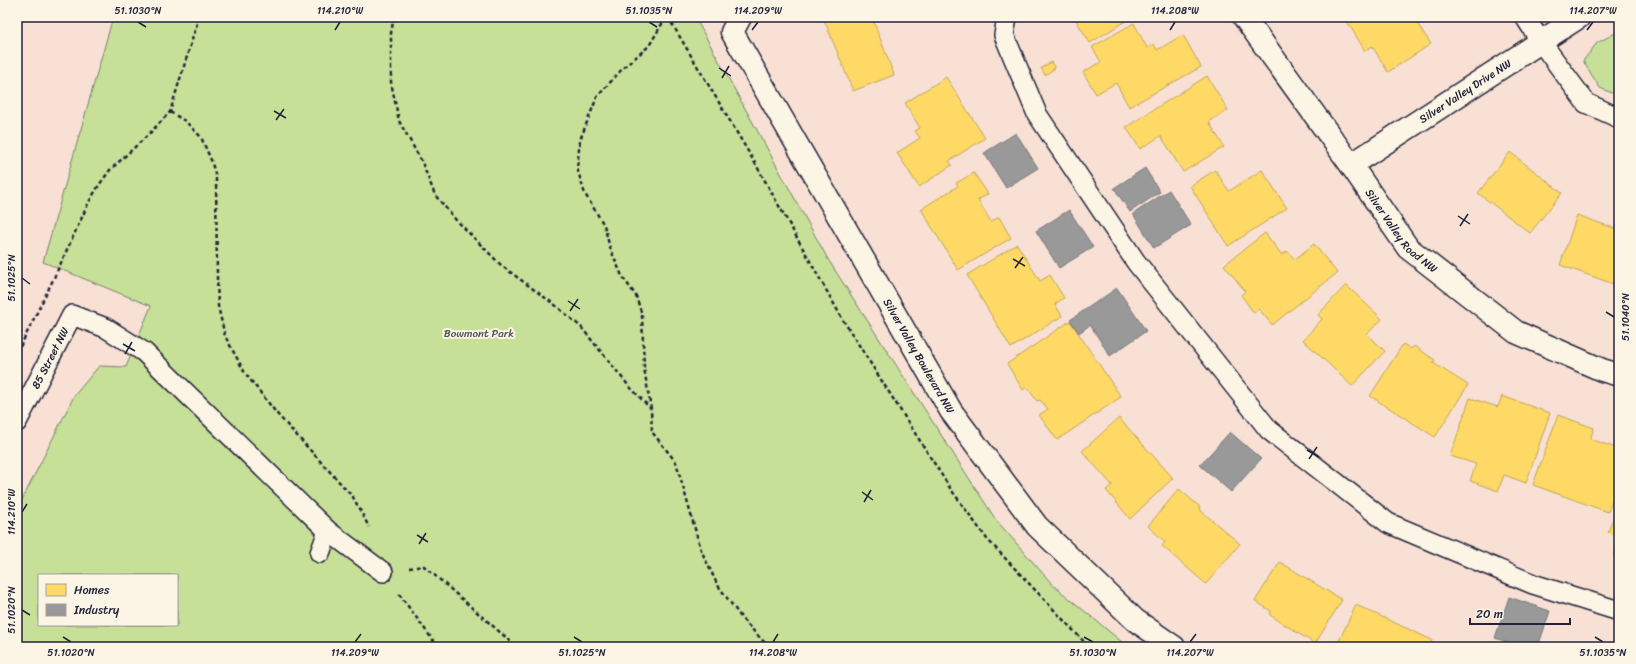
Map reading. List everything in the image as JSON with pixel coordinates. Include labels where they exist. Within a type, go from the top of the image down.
[{"type":"street","name":"Silver Valley Boulevard NW","points":[[740,17],[732,32],[951,411],[1037,526],[1135,620],[1174,647]]},
{"type":"street","name":"Silver Valley Road NW","points":[[1244,17],[1351,165],[1408,248],[1516,332],[1602,370],[1619,375]]},
{"type":"street","name":"Silver Valley Drive NW","points":[[1351,165],[1579,17]]},
{"type":"lane","points":[[1007,17],[1004,35],[1037,114],[1136,262],[1269,430],[1388,523],[1533,584],[1619,611]]},
{"type":"lane","points":[[1525,17],[1541,42],[1586,103],[1619,118]]},
{"type":"lane","name":"85 Street NW","points":[[17,422],[72,315],[106,328],[144,352],[328,531]]},
{"type":"lane","points":[[320,553],[328,531],[382,572]]},
{"type":"path","points":[[17,353],[54,280],[89,202],[99,185],[110,170],[150,134],[170,112],[199,17]]},
{"type":"path","points":[[394,17],[391,33],[391,82],[399,120],[421,160],[435,195],[455,219],[502,266],[556,305],[581,326],[628,385],[651,409]]},
{"type":"path","points":[[769,647],[743,620],[717,584],[701,550],[676,462],[652,432],[651,409],[644,368],[642,315],[636,296],[622,276],[610,248],[604,225],[585,194],[577,168],[580,140],[597,97],[624,67],[649,46],[667,17],[755,163],[843,320],[950,488],[987,539],[1089,647]]},
{"type":"path","points":[[170,112],[185,121],[201,137],[211,160],[216,177],[216,277],[218,306],[226,336],[245,374],[278,415],[353,497],[368,524],[382,572],[438,647]]},
{"type":"path","points":[[382,572],[424,566],[517,647]]},
{"type":"green space","name":"Bowmont Park","points":[[113,17],[699,17],[697,21],[829,261],[996,520],[1053,585],[1128,647],[17,647],[17,510],[74,396],[99,366],[126,367],[151,306],[43,262]]},
{"type":"green space","points":[[1619,31],[1619,96],[1600,88],[1583,61],[1597,43]]},
{"type":"building: Homes","points":[[823,17],[872,17],[894,75],[853,91]]},
{"type":"building: Homes","points":[[1074,17],[1132,17],[1090,43]]},
{"type":"building: Homes","points":[[1413,17],[1431,44],[1388,72],[1372,46],[1365,51],[1345,18]]},
{"type":"building: Homes","points":[[1134,23],[1147,48],[1154,44],[1157,50],[1183,35],[1201,67],[1129,107],[1116,83],[1096,94],[1083,72],[1101,62],[1092,47]]},
{"type":"building: Homes","points":[[1051,62],[1055,68],[1045,75],[1041,68]]},
{"type":"building: Homes","points":[[1207,76],[1228,110],[1209,122],[1224,147],[1183,172],[1161,136],[1140,149],[1126,127]]},
{"type":"building: Homes","points":[[946,77],[985,138],[949,161],[952,165],[919,187],[897,153],[920,138],[915,131],[920,128],[905,103]]},
{"type":"building: Homes","points":[[1510,152],[1562,193],[1530,233],[1478,193]]},
{"type":"building: Homes","points":[[1215,170],[1229,191],[1262,170],[1287,208],[1228,246],[1190,186]]},
{"type":"building: Homes","points":[[974,173],[988,194],[978,200],[991,222],[999,217],[1011,238],[958,270],[921,209],[958,186],[956,183]]},
{"type":"building: Homes","points":[[1577,215],[1619,230],[1619,286],[1560,265]]},
{"type":"building: Homes","points":[[1265,233],[1282,255],[1287,251],[1295,259],[1314,244],[1337,273],[1272,325],[1259,309],[1254,313],[1241,295],[1245,291],[1224,265]]},
{"type":"building: Homes","points":[[1017,244],[1040,281],[1050,275],[1064,298],[1055,304],[1062,316],[1011,348],[967,275]]},
{"type":"building: Homes","points":[[1346,285],[1382,319],[1367,334],[1385,351],[1352,386],[1303,340],[1322,319],[1318,315]]},
{"type":"building: Homes","points":[[1070,321],[1121,397],[1057,440],[1039,415],[1048,409],[1040,400],[1037,401],[1027,387],[1023,390],[1007,364]]},
{"type":"building: Homes","points":[[1403,344],[1411,349],[1414,346],[1435,360],[1433,363],[1468,385],[1435,437],[1370,396]]},
{"type":"building: Homes","points":[[1502,396],[1550,413],[1526,483],[1504,475],[1498,491],[1470,481],[1476,464],[1450,456],[1470,398],[1498,407]]},
{"type":"building: Homes","points":[[1558,415],[1594,428],[1590,439],[1619,449],[1619,481],[1608,512],[1533,485]]},
{"type":"building: Homes","points":[[1119,418],[1173,478],[1130,519],[1106,490],[1112,485],[1082,451]]},
{"type":"building: Homes","points":[[1179,489],[1200,507],[1199,509],[1240,544],[1206,584],[1162,546],[1165,542],[1148,526]]},
{"type":"building: Homes","points":[[1619,502],[1619,537],[1608,532]]},
{"type":"building: Homes","points":[[1619,541],[1619,558],[1614,556]]},
{"type":"building: Homes","points":[[1280,562],[1342,600],[1315,644],[1270,615],[1271,611],[1255,601]]},
{"type":"building: Homes","points":[[1356,605],[1432,640],[1429,647],[1336,647]]},
{"type":"building: Industry","points":[[1016,133],[1038,168],[1006,188],[984,153]]},
{"type":"building: Industry","points":[[1145,168],[1160,192],[1130,212],[1114,188]]},
{"type":"building: Industry","points":[[1169,190],[1191,225],[1154,248],[1133,214]]},
{"type":"building: Industry","points":[[1069,210],[1093,247],[1059,268],[1036,231]]},
{"type":"building: Industry","points":[[1117,288],[1146,331],[1110,356],[1090,325],[1079,333],[1070,320]]},
{"type":"building: Industry","points":[[1230,432],[1261,459],[1231,492],[1200,465]]},
{"type":"building: Industry","points":[[1509,597],[1550,611],[1538,647],[1521,647],[1495,638]]}]
